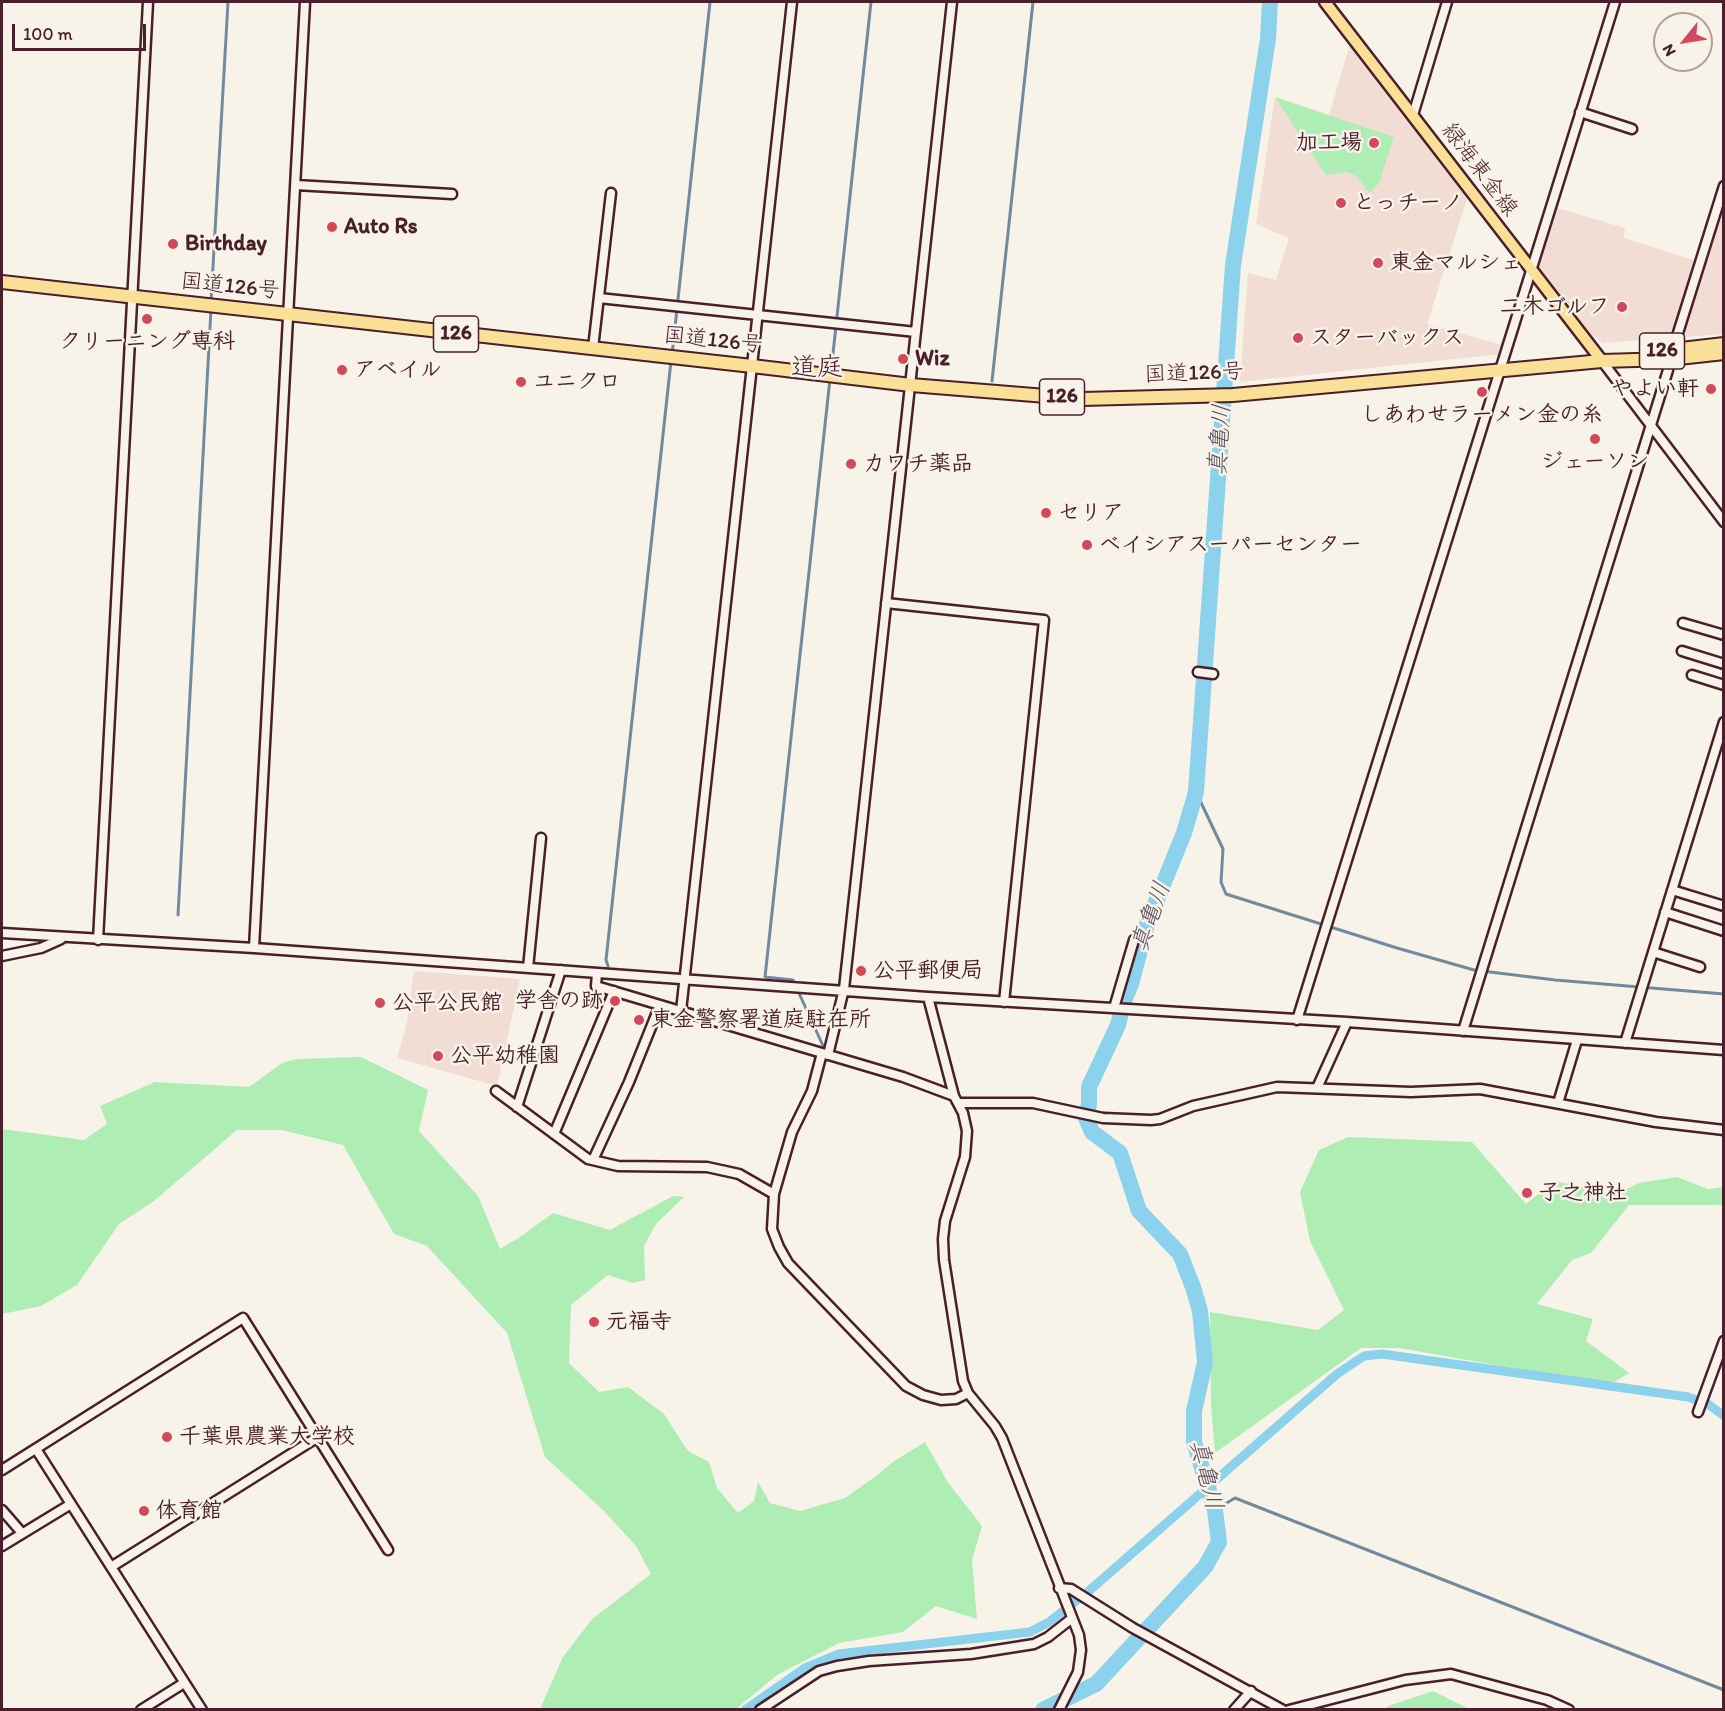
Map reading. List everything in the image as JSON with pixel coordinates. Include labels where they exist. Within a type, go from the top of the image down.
[{"type":"highway","name":"国道126号","points":[[2,282],[752,366],[910,386],[1083,399],[1233,395],[1724,353]]},
{"type":"highway","name":"国道126号","points":[[1602,362],[1673,349],[1724,344]]},
{"type":"main road","name":"緑海東金線","points":[[1325,2],[1602,362]]},
{"type":"street","points":[[98,940],[148,2]]},
{"type":"street","points":[[254,948],[305,2]]},
{"type":"street","points":[[681,1011],[792,2]]},
{"type":"street","points":[[952,2],[844,990],[812,1091],[792,1132],[774,1194],[772,1229],[788,1263],[906,1386],[922,1395],[941,1400],[956,1399],[968,1393]]},
{"type":"street","points":[[1413,115],[1447,2]]},
{"type":"street","points":[[1297,1020],[1615,2]]},
{"type":"street","points":[[1580,112],[1632,129]]},
{"type":"street","points":[[296,185],[452,194]]},
{"type":"street","points":[[1673,349],[1724,186]]},
{"type":"street","points":[[593,348],[611,193]]},
{"type":"street","points":[[599,298],[916,332]]},
{"type":"street","points":[[1602,362],[1724,522]]},
{"type":"street","points":[[1463,1030],[1668,370]]},
{"type":"street","points":[[886,603],[1044,620],[1004,1002]]},
{"type":"street","points":[[1683,623],[1724,635]]},
{"type":"street","points":[[1682,651],[1724,664]]},
{"type":"street","points":[[1198,672],[1213,674]]},
{"type":"street","points":[[1692,675],[1724,685]]},
{"type":"street","points":[[1625,1043],[1724,722]]},
{"type":"street","points":[[528,968],[541,838]]},
{"type":"street","points":[[1672,890],[1724,906]]},
{"type":"street","points":[[1665,912],[1724,931]]},
{"type":"street","points":[[2,933],[254,948],[928,997],[1347,1022],[1724,1050]]},
{"type":"street","points":[[2,956],[42,948],[64,938]]},
{"type":"street","points":[[1114,1008],[1134,940]]},
{"type":"street","points":[[1653,952],[1700,968]]},
{"type":"street","points":[[517,1107],[561,970]]},
{"type":"street","points":[[597,973],[596,986],[903,1077],[956,1099],[993,1105],[1033,1103],[1103,1118],[1151,1120],[1193,1106],[1276,1087],[1401,1092],[1480,1089],[1656,1122],[1724,1130]]},
{"type":"street","points":[[554,1134],[614,991]]},
{"type":"street","points":[[928,997],[967,1131],[965,1157],[945,1221],[944,1260],[963,1381],[968,1393],[1002,1438],[1079,1635],[1081,1650],[1078,1672],[1060,1709]]},
{"type":"street","points":[[592,1160],[629,1082],[660,1005]]},
{"type":"street","points":[[1317,1088],[1347,1022]]},
{"type":"street","points":[[1558,1103],[1577,1040]]},
{"type":"street","points":[[496,1091],[588,1159],[618,1166],[707,1167],[739,1174],[774,1194]]},
{"type":"street","points":[[2,1470],[243,1318],[388,1550]]},
{"type":"street","points":[[1698,1412],[1724,1341]]},
{"type":"street","points":[[111,1567],[318,1437]]},
{"type":"street","points":[[36,1449],[202,1710]]},
{"type":"street","points":[[2,1546],[71,1504]]},
{"type":"street","points":[[2,1510],[22,1533]]},
{"type":"street","points":[[1059,1588],[1071,1589],[1133,1628],[1283,1710]]},
{"type":"street","points":[[760,1710],[819,1671],[869,1660],[971,1654],[1034,1644],[1048,1637],[1071,1619]]},
{"type":"street","points":[[1288,1710],[1405,1680],[1451,1674],[1547,1700],[1569,1710]]},
{"type":"street","points":[[141,1710],[184,1683]]},
{"type":"street","points":[[1234,1710],[1251,1691]]},
{"type":"shaded area","points":[[1350,44],[1467,199],[1427,324],[1502,345],[1501,354],[1240,382],[1248,273],[1276,280],[1289,238],[1256,224],[1275,97],[1329,115]]},
{"type":"shaded area","points":[[1723,198],[1723,334],[1603,343],[1590,333],[1536,263],[1554,207],[1625,228],[1624,238],[1703,263]]},
{"type":"shaded area","points":[[414,971],[520,979],[497,1086],[397,1058],[407,1022]]},
{"type":"green space","points":[[1275,97],[1394,137],[1379,183],[1370,193],[1356,176],[1347,172],[1326,175]]},
{"type":"green space","points":[[361,1057],[428,1090],[419,1131],[478,1196],[500,1249],[553,1213],[610,1230],[673,1196],[684,1197],[656,1224],[644,1246],[645,1280],[633,1283],[608,1275],[571,1305],[569,1363],[599,1392],[628,1387],[664,1414],[688,1451],[709,1462],[717,1488],[738,1513],[754,1501],[758,1482],[770,1503],[800,1511],[845,1498],[894,1461],[925,1442],[947,1481],[982,1526],[972,1560],[977,1619],[936,1606],[903,1632],[839,1643],[777,1675],[736,1709],[540,1709],[563,1657],[592,1619],[651,1574],[636,1546],[604,1511],[545,1457],[507,1333],[427,1246],[394,1234],[343,1145],[282,1130],[237,1130],[154,1201],[119,1224],[77,1285],[41,1306],[2,1314],[2,1129],[84,1140],[107,1124],[100,1106],[155,1082],[249,1087],[282,1063],[297,1059]]},
{"type":"green space","points":[[1348,1137],[1472,1142],[1526,1204],[1554,1181],[1616,1194],[1639,1183],[1677,1177],[1708,1189],[1723,1187],[1723,1205],[1629,1205],[1591,1253],[1572,1260],[1537,1304],[1593,1319],[1586,1341],[1629,1373],[1609,1385],[1399,1348],[1361,1348],[1215,1453],[1211,1405],[1210,1312],[1318,1330],[1344,1310],[1310,1241],[1300,1192],[1319,1150]]},
{"type":"green space","points":[[1433,1691],[1469,1709],[1385,1709],[1388,1706]]},
{"type":"waterway","points":[[211,302],[228,2]]},
{"type":"waterway","points":[[672,355],[710,2]]},
{"type":"waterway","points":[[831,372],[871,2]]},
{"type":"waterway","points":[[992,381],[1033,2]]},
{"type":"waterway","name":"真亀川","points":[[1043,1710],[1096,1684],[1205,1567],[1219,1542],[1215,1510],[1194,1442],[1194,1411],[1205,1362],[1200,1311],[1193,1287],[1180,1254],[1139,1211],[1120,1153],[1092,1132],[1086,1118],[1089,1087],[1118,1025],[1147,924],[1184,833],[1196,792],[1233,265],[1268,39],[1270,2]]},
{"type":"waterway","points":[[178,915],[211,309]]},
{"type":"waterway","points":[[608,966],[606,960],[671,361]]},
{"type":"waterway","points":[[795,985],[793,980],[765,977],[830,379]]},
{"type":"waterway","points":[[1196,792],[1223,849],[1221,882],[1226,894],[1474,970],[1555,980],[1724,994]]},
{"type":"waterway","points":[[798,991],[824,1048]]},
{"type":"waterway","points":[[745,1710],[805,1668],[839,1654],[1030,1632],[1049,1622],[1090,1590],[1337,1374],[1364,1356],[1382,1354],[1688,1397],[1708,1404],[1724,1416]]},
{"type":"waterway","points":[[1215,1510],[1235,1498],[1724,1690]]},
{"type":"place","name":"加工場","points":[[1374,143]]},
{"type":"place","name":"とっチーノ","points":[[1341,203]]},
{"type":"place","name":"Auto Rs","points":[[332,227]]},
{"type":"place","name":"Birthday","points":[[173,244]]},
{"type":"place","name":"東金マルシェ","points":[[1378,263]]},
{"type":"place","name":"二木ゴルフ","points":[[1622,307]]},
{"type":"place","name":"クリーニング専科","points":[[147,319]]},
{"type":"place","name":"スターバックス","points":[[1298,338]]},
{"type":"place","name":"Wiz","points":[[903,359]]},
{"type":"place","name":"アベイル","points":[[342,370]]},
{"type":"place","name":"ユニクロ","points":[[521,382]]},
{"type":"place","name":"やよい軒","points":[[1711,389]]},
{"type":"place","name":"しあわせラーメン金の糸","points":[[1482,392]]},
{"type":"place","name":"ジェーソン","points":[[1595,439]]},
{"type":"place","name":"カワチ薬品","points":[[851,464]]},
{"type":"place","name":"セリア","points":[[1046,513]]},
{"type":"place","name":"ベイシアスーパーセンター","points":[[1087,545]]},
{"type":"place","name":"公平郵便局","points":[[861,971]]},
{"type":"place","name":"学舎の跡","points":[[615,1001]]},
{"type":"place","name":"公平公民館","points":[[380,1003]]},
{"type":"place","name":"東金警察署道庭駐在所","points":[[639,1020]]},
{"type":"place","name":"公平幼稚園","points":[[438,1056]]},
{"type":"place","name":"子之神社","points":[[1527,1193]]},
{"type":"place","name":"元福寺","points":[[594,1322]]},
{"type":"place","name":"千葉県農業大学校","points":[[167,1437]]},
{"type":"place","name":"体育館","points":[[144,1511]]},
{"type":"district","name":"道庭","points":[[817,368]]}]
